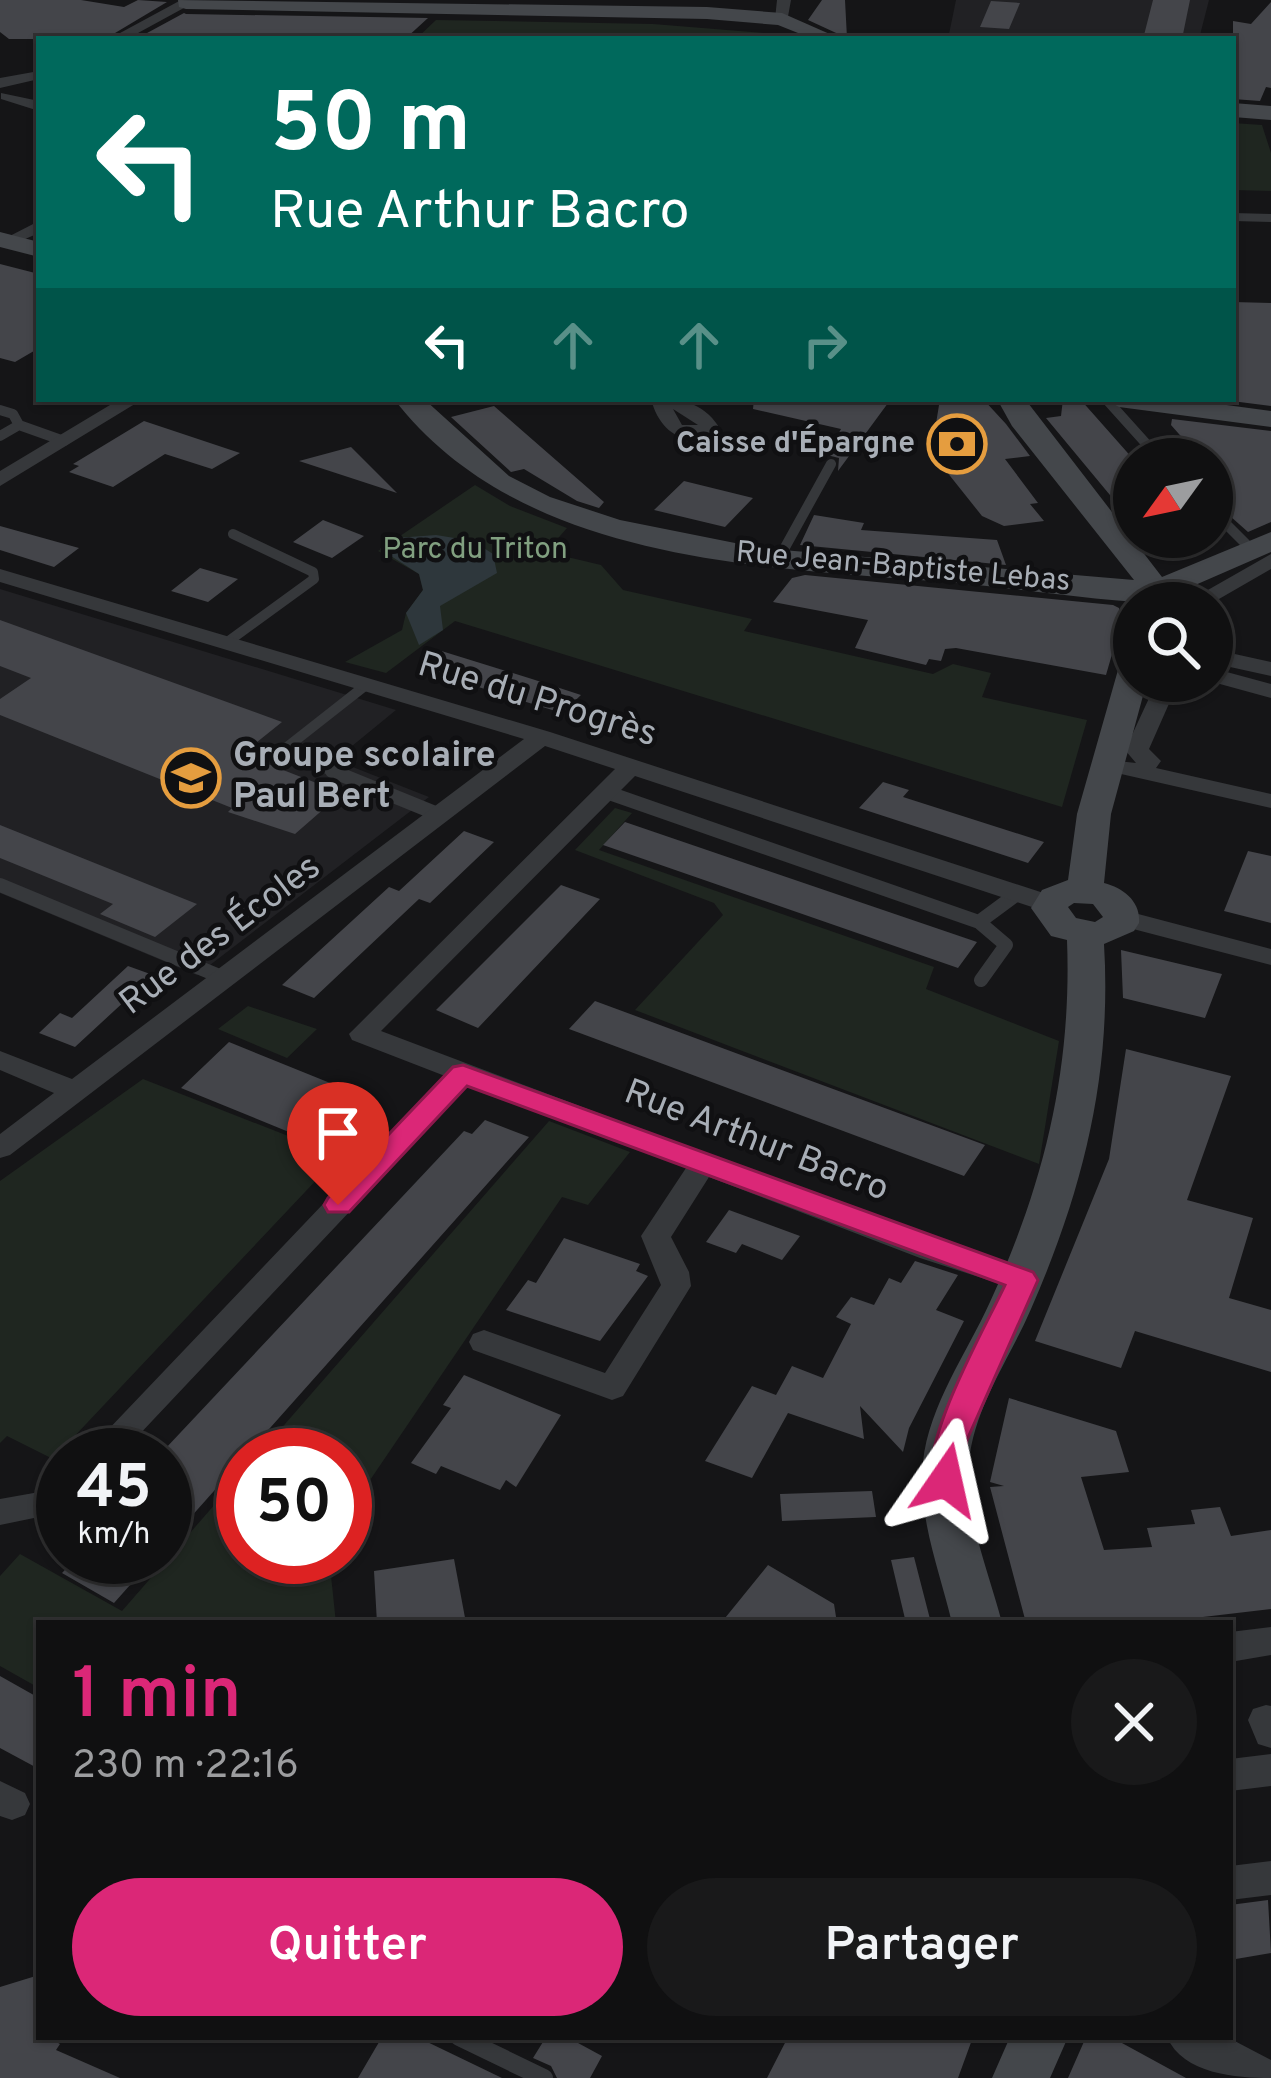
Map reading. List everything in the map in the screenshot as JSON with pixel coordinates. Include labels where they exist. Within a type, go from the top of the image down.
[{"type":"street","points":[[239,0],[284,4]]},
{"type":"street","points":[[122,36],[188,1],[783,10],[826,36]]},
{"type":"street","points":[[4,90],[36,76]]},
{"type":"street","points":[[4,90],[36,105]]},
{"type":"street","points":[[1236,110],[1271,113]]},
{"type":"street","points":[[4,240],[36,227]]},
{"type":"street","points":[[4,240],[36,249]]},
{"type":"street","points":[[0,480],[10,467],[128,402]]},
{"type":"street","name":"Rue Jean-Baptiste Lebas","points":[[416,402],[499,482],[540,503],[613,528],[778,560],[1113,593]]},
{"type":"street","points":[[1013,402],[1022,420],[1143,569],[1148,582]]},
{"type":"street","points":[[1142,402],[1271,419]]},
{"type":"street","points":[[1189,582],[1265,550]]},
{"type":"street","points":[[1223,582],[1265,550]]},
{"type":"street","name":"Rue du Progrès","points":[[0,575],[1051,896]]},
{"type":"street","points":[[1233,661],[1271,669]]},
{"type":"street","points":[[1233,680],[1271,691]]},
{"type":"street","points":[[976,1620],[946,1463],[955,1430],[1052,1211],[1082,1108],[1104,926],[1113,899],[1051,896],[1094,814],[1125,702]]},
{"type":"street","points":[[1142,772],[1149,760],[1137,750],[1159,702]]},
{"type":"street","name":"Rue des Écoles","points":[[0,1148],[542,737]]},
{"type":"street","points":[[1107,764],[1271,801]]},
{"type":"street","name":"Rue Arthur Bacro","points":[[631,767],[362,1034],[1022,1280]]},
{"type":"street","points":[[1104,926],[1271,957]]},
{"type":"street","points":[[0,1060],[74,1091]]},
{"type":"street","points":[[126,1428],[463,1074]]},
{"type":"street","points":[[484,1342],[612,1388],[676,1286],[675,1271],[660,1252],[656,1236],[703,1164]]},
{"type":"street","points":[[2,1512],[36,1506]]},
{"type":"street","points":[[1233,1647],[1271,1642]]},
{"type":"street","points":[[1233,1775],[1271,1771]]},
{"type":"street","points":[[1233,1883],[1271,1878]]},
{"type":"street","points":[[1021,2078],[1038,2040]]},
{"type":"street","points":[[1193,2040],[1265,2078]]},
{"type":"lane","points":[[1236,217],[1271,218]]},
{"type":"lane","points":[[1109,402],[1141,438]]},
{"type":"lane","points":[[0,410],[14,414],[19,425],[64,441]]},
{"type":"lane","points":[[0,436],[19,425]]},
{"type":"lane","points":[[778,560],[831,464]]},
{"type":"lane","points":[[1233,526],[1265,550]]},
{"type":"lane","points":[[226,644],[314,579],[313,572],[285,555],[233,534]]},
{"type":"lane","points":[[366,685],[282,751],[440,815]]},
{"type":"lane","points":[[606,792],[979,922],[1006,945],[981,980]]},
{"type":"lane","points":[[0,885],[224,978]]},
{"type":"lane","points":[[979,922],[1051,896]]},
{"type":"lane","points":[[465,2040],[544,2078]]},
{"type":"shaded area","points":[[956,0],[1209,0],[1200,36],[949,36]]},
{"type":"shaded area","points":[[436,535],[473,541],[493,554],[497,573],[440,606],[443,630],[419,645],[406,613],[423,590],[419,574],[380,549],[396,538]]},
{"type":"shaded area","name":"Groupe scolaire Paul Bert","points":[[0,589],[396,710],[335,760],[429,797],[197,975],[0,893]]},
{"type":"green space","points":[[436,20],[653,24],[771,36],[419,36]]},
{"type":"green space","points":[[1236,123],[1262,125],[1271,153],[1271,191],[1236,190]]},
{"type":"green space","name":"Parc du Triton","points":[[475,485],[510,506],[567,528],[546,552],[601,565],[623,590],[752,619],[744,631],[933,674],[953,664],[991,673],[982,697],[1087,720],[1062,807],[455,621],[386,673],[345,662],[402,630],[406,613],[423,590],[419,574],[378,551]]},
{"type":"green space","points":[[615,808],[632,813],[599,850],[934,967],[926,989],[1059,1041],[1039,1164],[635,1010],[723,915],[714,903],[575,850]]},
{"type":"green space","points":[[248,1006],[317,1029],[287,1058],[218,1029]]},
{"type":"green space","points":[[143,1079],[339,1156],[82,1428],[36,1428],[36,1450],[7,1436],[0,1443],[0,1181]]},
{"type":"green space","points":[[549,1121],[630,1152],[588,1205],[562,1197],[372,1477],[372,1428],[282,1428]]},
{"type":"green space","points":[[216,1503],[216,1584],[332,1584],[336,1620],[36,1620],[36,1686],[0,1666],[0,1576],[20,1554],[36,1563],[36,1584],[74,1584],[122,1611],[146,1584],[192,1584],[192,1531]]},
{"type":"building","points":[[0,0],[81,0],[124,7],[138,0],[167,2],[110,36],[9,39],[0,32]]},
{"type":"building","points":[[822,0],[845,0],[847,36],[808,20]]},
{"type":"building","points":[[1153,0],[1190,0],[1183,36],[1144,36]]},
{"type":"building","points":[[991,1],[1020,3],[1009,29],[980,27]]},
{"type":"building","points":[[1271,2],[1271,88],[1266,87],[1260,101],[1236,99],[1233,21],[1251,24]]},
{"type":"building","points":[[184,13],[428,18],[408,36],[142,36]]},
{"type":"building","points":[[0,264],[36,273],[36,350],[15,362],[0,358]]},
{"type":"building","points":[[1236,302],[1271,303],[1271,406],[1236,402]]},
{"type":"building","points":[[754,402],[889,402],[838,471],[839,458],[827,455],[841,429],[753,409]]},
{"type":"building","points":[[940,402],[986,402],[1030,456],[1005,459],[1038,503],[1030,504],[1044,521],[1004,526],[982,516],[927,447],[933,442]]},
{"type":"building","points":[[1063,402],[1083,402],[1115,438],[1113,499],[1046,418],[1061,416]]},
{"type":"building","points":[[494,406],[604,502],[599,508],[577,501],[524,469],[511,472],[451,417]]},
{"type":"building","points":[[1172,419],[1271,431],[1271,522],[1248,532],[1233,519],[1233,438],[1182,438],[1171,425]]},
{"type":"building","points":[[144,421],[240,453],[212,469],[165,454],[113,487],[69,472],[79,466],[73,464]]},
{"type":"building","points":[[351,447],[397,493],[299,461]]},
{"type":"building","points":[[684,481],[753,498],[725,527],[654,510]]},
{"type":"building","points":[[814,515],[864,523],[861,530],[997,540],[1006,565],[800,545]]},
{"type":"building","points":[[323,520],[364,536],[332,558],[293,542]]},
{"type":"building","points":[[0,526],[79,548],[54,567],[0,550]]},
{"type":"building","points":[[200,568],[238,579],[208,602],[171,591]]},
{"type":"building","points":[[805,575],[1113,605],[1113,651],[1106,675],[956,648],[945,649],[941,661],[929,659],[926,665],[855,648],[868,620],[773,602],[792,578]]},
{"type":"building","points":[[0,620],[282,722],[252,746],[265,751],[255,759],[342,793],[295,834],[228,812],[232,808],[0,715],[0,699],[31,678],[0,666]]},
{"type":"building","points":[[435,649],[581,695],[562,713],[523,701],[428,671]]},
{"type":"building","points":[[883,782],[909,790],[903,797],[1044,842],[1028,863],[859,808]]},
{"type":"building","points":[[625,822],[977,942],[958,968],[603,845]]},
{"type":"building","points":[[0,825],[197,904],[155,937],[100,914],[113,904],[0,858]]},
{"type":"building","points":[[464,831],[494,842],[430,903],[419,899],[314,998],[282,985],[389,887],[399,891]]},
{"type":"building","points":[[1248,851],[1271,856],[1271,923],[1224,911]]},
{"type":"building","points":[[561,885],[600,899],[478,1028],[436,1010]]},
{"type":"building","points":[[1121,950],[1222,974],[1205,1018],[1123,998]]},
{"type":"building","points":[[128,966],[153,975],[75,1047],[39,1033],[60,1013],[72,1018]]},
{"type":"building","points":[[595,1001],[985,1145],[964,1176],[569,1029]]},
{"type":"building","points":[[229,1042],[374,1099],[328,1148],[181,1088]]},
{"type":"building","points":[[1126,1049],[1231,1076],[1187,1200],[1253,1218],[1229,1298],[1271,1310],[1271,1372],[1135,1331],[1121,1368],[1035,1341],[1109,1159]]},
{"type":"building","points":[[485,1120],[529,1137],[270,1428],[216,1428],[216,1489],[192,1516],[192,1428],[185,1428],[464,1131],[472,1134]]},
{"type":"building","points":[[729,1210],[800,1236],[782,1260],[742,1244],[736,1253],[706,1242]]},
{"type":"building","points":[[564,1238],[640,1264],[636,1271],[648,1276],[600,1341],[506,1310],[528,1280],[536,1283]]},
{"type":"building","points":[[915,1261],[958,1275],[936,1310],[964,1321],[909,1428],[903,1452],[860,1406],[864,1439],[788,1413],[752,1478],[705,1461],[752,1386],[776,1395],[792,1366],[823,1378],[851,1324],[836,1317],[851,1297],[874,1305],[889,1278],[901,1283]]},
{"type":"building","points":[[464,1375],[561,1415],[516,1487],[506,1480],[500,1490],[441,1466],[436,1474],[411,1463],[451,1408],[443,1405]]},
{"type":"building","points":[[1009,1398],[1116,1431],[1129,1472],[1081,1477],[1104,1550],[1152,1547],[1147,1528],[1195,1524],[1191,1510],[1220,1507],[1231,1536],[1271,1530],[1271,1609],[1178,1620],[1025,1620],[990,1487],[1004,1486],[990,1482]]},
{"type":"building","points":[[872,1491],[876,1517],[782,1521],[780,1494]]},
{"type":"building","points":[[914,1557],[930,1620],[905,1620],[891,1560]]},
{"type":"building","points":[[454,1559],[465,1620],[377,1620],[374,1571]]},
{"type":"building","points":[[768,1565],[834,1604],[837,1620],[723,1620]]},
{"type":"building","points":[[81,1584],[131,1584],[114,1603]]},
{"type":"building","points":[[0,1676],[36,1696],[36,1767],[0,1748]]},
{"type":"building","points":[[1268,1900],[1271,1953],[1233,1959],[1233,1905]]},
{"type":"building","points":[[36,1976],[36,2040],[53,2040],[60,2044],[56,2050],[120,2078],[0,2078],[0,1987]]},
{"type":"building","points":[[380,2040],[423,2040],[502,2078],[358,2078]]},
{"type":"building","points":[[544,2040],[573,2040],[602,2056],[590,2078],[557,2078],[551,2066],[533,2058]]},
{"type":"building","points":[[786,2040],[972,2040],[958,2078],[767,2078]]},
{"type":"building","points":[[1085,2040],[1116,2040],[1186,2078],[1068,2078]]},
{"type":"place","name":"Caisse d'Épargne","points":[[957,444]]},
{"type":"place","name":"Groupe scolaire Paul Bert","points":[[191,778]]},
{"type":"route","points":[[338,1205],[463,1074],[930,1250],[1022,1280],[951,1440],[946,1480]]}]
